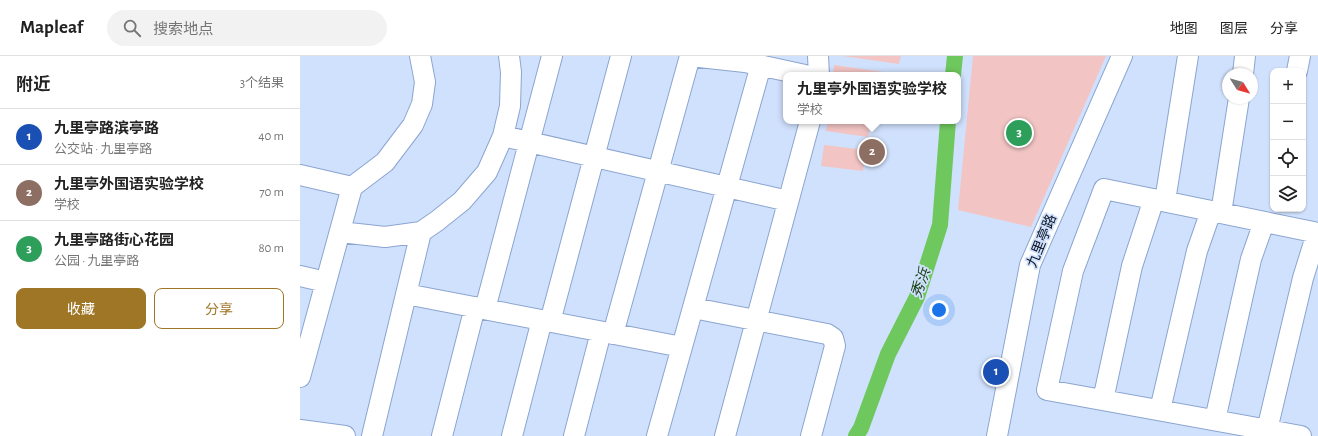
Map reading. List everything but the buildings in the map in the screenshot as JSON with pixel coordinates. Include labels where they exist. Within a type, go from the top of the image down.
[{"type":"street","points":[[300,376],[352,187],[385,162],[413,125],[422,104],[425,82],[420,56]]},
{"type":"street","points":[[340,232],[385,237],[420,232],[437,221],[462,201],[487,172],[502,136],[510,106],[511,72],[509,56]]},
{"type":"street","points":[[442,436],[529,142],[552,56]]},
{"type":"street","points":[[512,436],[594,157],[621,56]]},
{"type":"street","points":[[574,436],[658,171],[690,56],[751,61],[793,72]]},
{"type":"street","points":[[818,56],[819,72]]},
{"type":"street","name":"九里亭路","points":[[997,436],[1030,266],[1122,56]]},
{"type":"street","points":[[1103,400],[1132,266],[1159,200],[1188,56]]},
{"type":"street","points":[[1243,68],[1245,56]]},
{"type":"street","points":[[1298,68],[1300,56]]},
{"type":"street","points":[[657,436],[727,187],[751,61]]},
{"type":"street","points":[[1160,410],[1197,251],[1216,212],[1238,104]]},
{"type":"street","points":[[725,436],[809,124]]},
{"type":"street","points":[[502,136],[788,201]]},
{"type":"street","points":[[300,175],[352,187]]},
{"type":"street","points":[[1267,430],[1303,278],[1318,233],[1271,218],[1216,212],[1104,189],[1073,271],[1046,390],[1160,410],[1226,427],[1267,430],[1291,435]]},
{"type":"street","points":[[1226,427],[1251,259],[1271,218]]},
{"type":"street","points":[[372,436],[420,232]]},
{"type":"street","points":[[300,276],[326,282]]},
{"type":"street","points":[[406,294],[682,347]]},
{"type":"street","points":[[693,308],[827,334],[833,338],[835,346],[811,436]]},
{"type":"street","points":[[300,430],[345,436]]},
{"type":"shaded area","points":[[843,56],[901,56],[899,64]]},
{"type":"shaded area","points":[[973,56],[1106,56],[1031,227],[958,210]]},
{"type":"shaded area","points":[[834,65],[884,72],[833,72]]},
{"type":"shaded area","points":[[827,124],[870,124],[868,137],[826,131]]},
{"type":"shaded area","points":[[824,145],[866,150],[863,171],[821,166]]},
{"type":"waterway","name":"秀浜","points":[[953,72],[955,56]]},
{"type":"waterway","name":"秀浜","points":[[856,436],[861,428],[888,354],[917,297],[940,225],[948,124]]},
{"type":"place","name":"九里亭路街心花园","points":[[1019,133]]},
{"type":"place","name":"九里亭外国语实验学校","points":[[872,152]]},
{"type":"place","name":"九里亭路滨亭路","points":[[996,372]]}]
